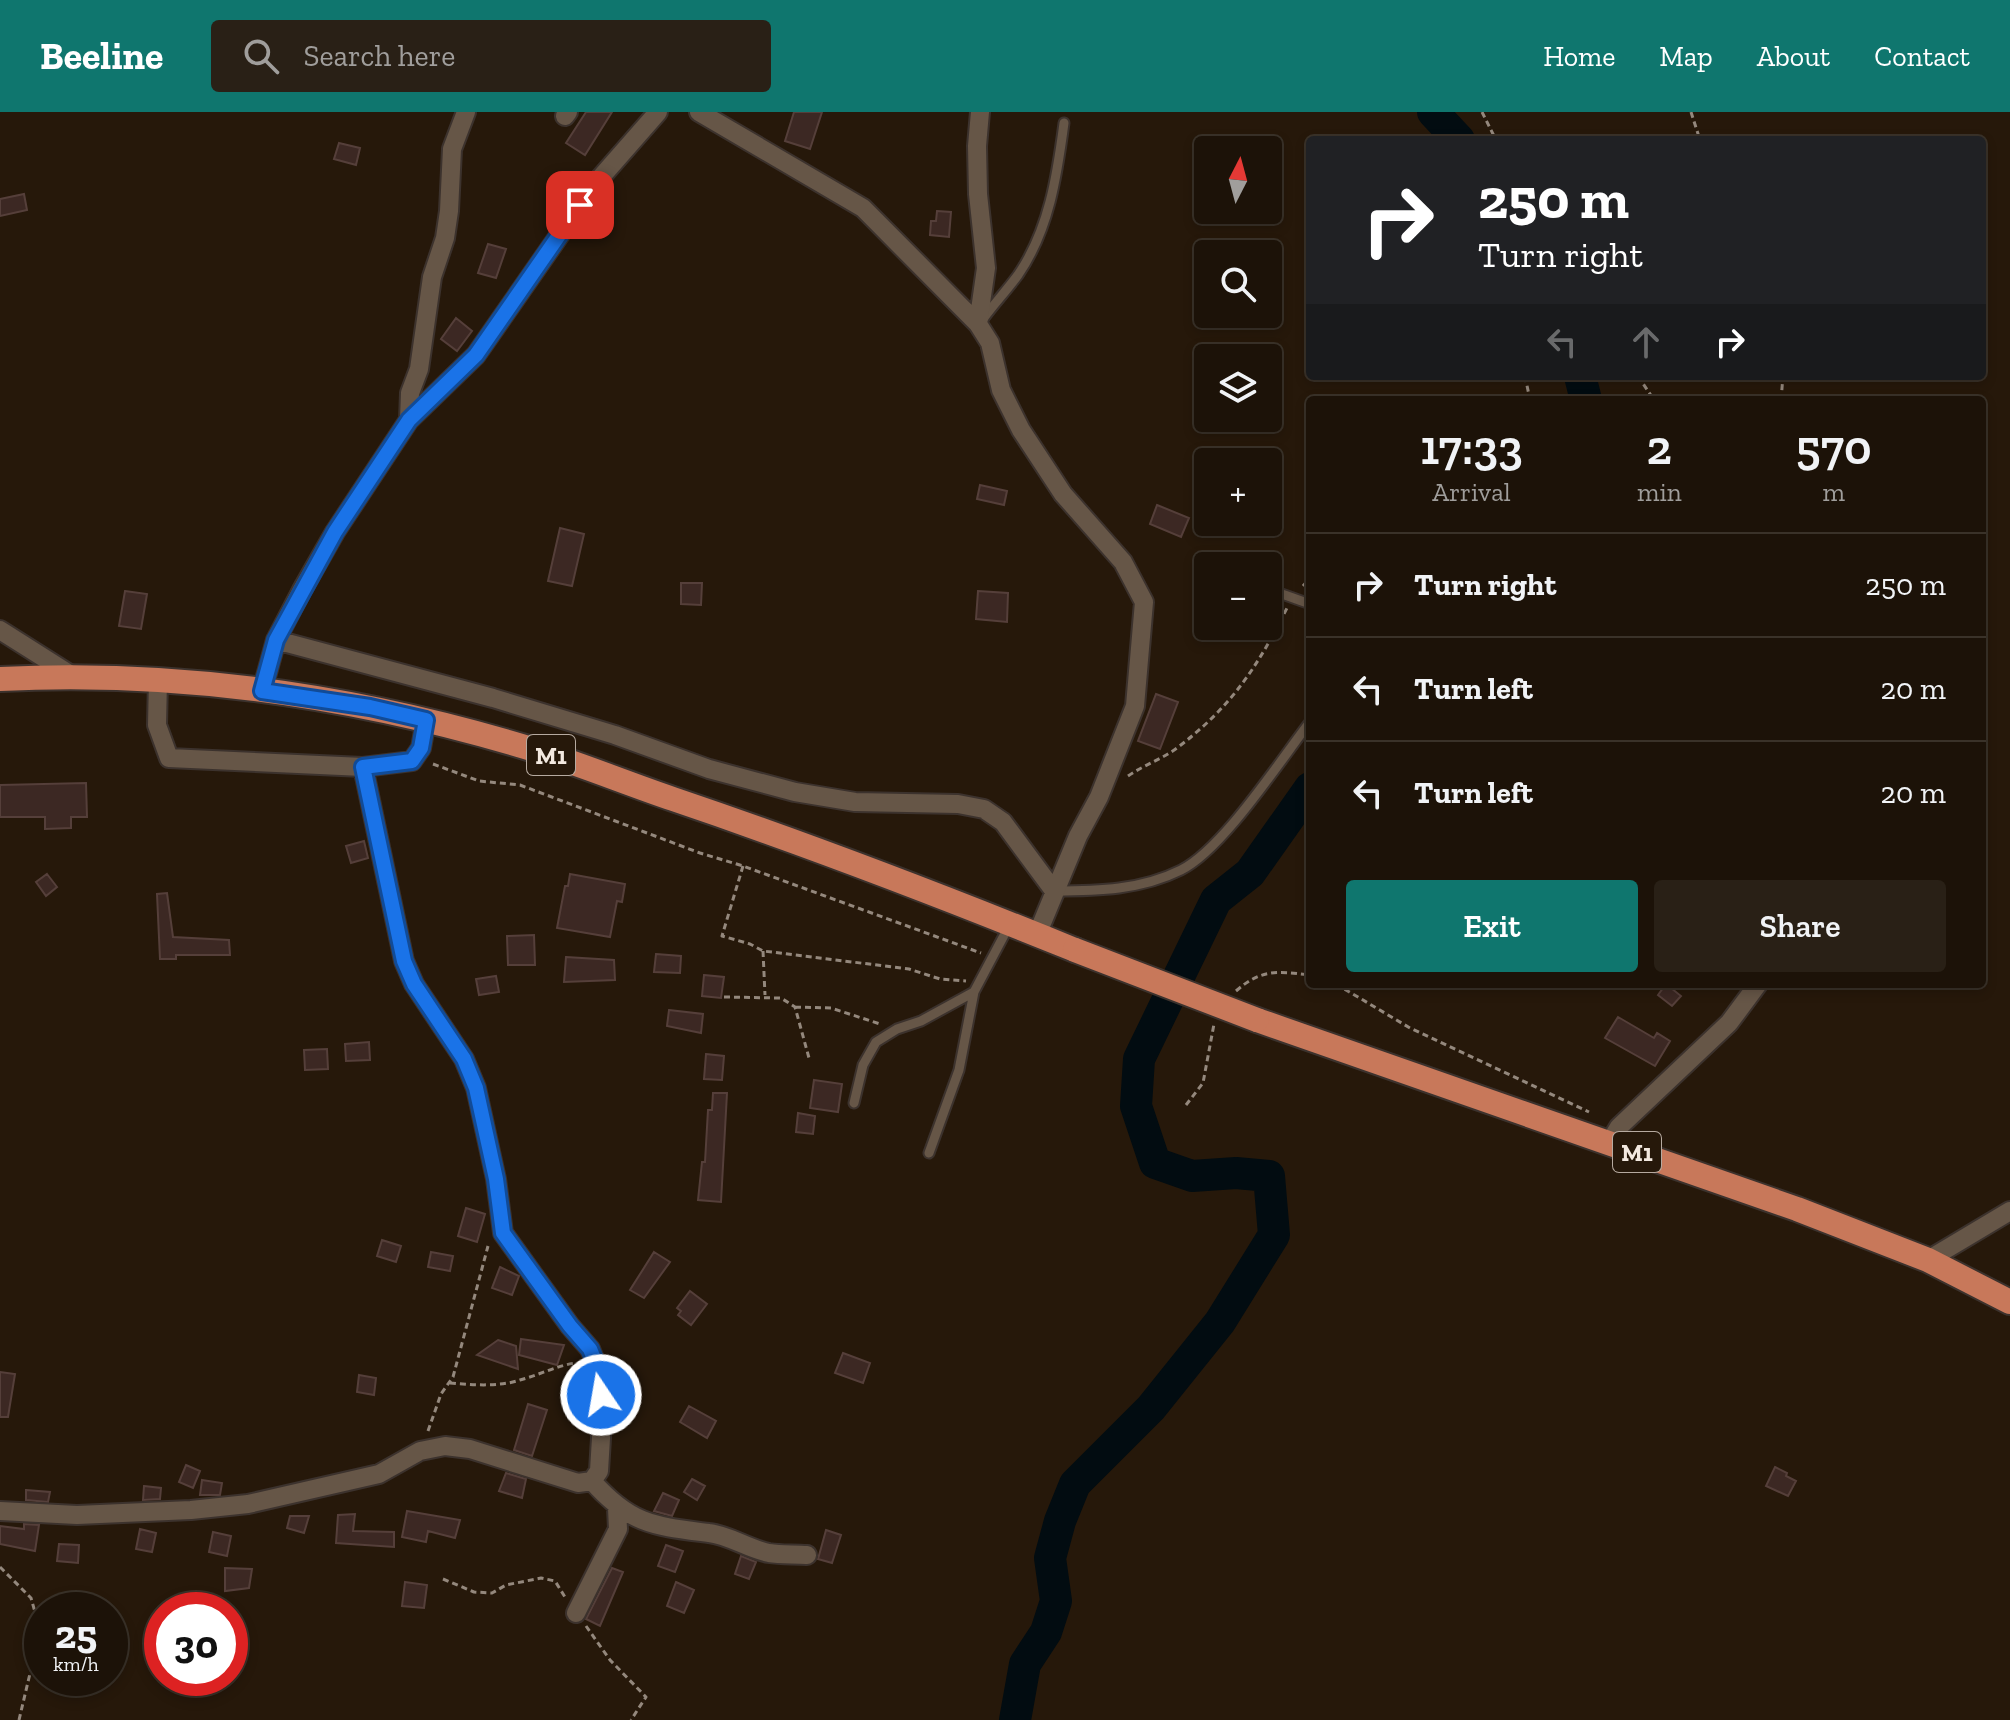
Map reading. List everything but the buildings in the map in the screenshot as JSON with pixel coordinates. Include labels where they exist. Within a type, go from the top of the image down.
[{"type":"highway","name":"M1","points":[[0,679],[71,675],[158,679],[262,691],[370,707],[579,764],[886,873],[1257,1020],[1614,1134],[1928,1260],[2010,1302]]},
{"type":"street","points":[[409,420],[410,393],[419,369],[432,277],[447,224],[452,149],[466,112]]},
{"type":"street","points":[[262,691],[276,640],[335,532],[409,420],[476,355],[595,184],[658,112]]},
{"type":"street","points":[[699,112],[863,208],[978,324],[990,343],[1001,390],[1021,430],[1063,494],[1123,562],[1144,602],[1135,706],[1099,797],[1054,891],[1037,935]]},
{"type":"street","points":[[978,324],[986,268],[978,194],[980,112]]},
{"type":"street","points":[[0,630],[71,675]]},
{"type":"street","points":[[276,640],[493,698],[615,735],[709,769],[795,792],[855,802],[958,804],[984,809],[1003,822],[1054,891]]},
{"type":"street","points":[[158,679],[157,725],[169,758],[363,767],[412,761],[421,748],[426,720]]},
{"type":"street","points":[[0,1511],[77,1515],[248,1504],[379,1474],[420,1451],[445,1446],[470,1449],[578,1483],[592,1481],[599,1471],[599,1371],[590,1349],[503,1233],[496,1179],[476,1088],[464,1059],[414,984],[404,961],[363,767]]},
{"type":"street","points":[[1614,1134],[1729,1023],[1755,988]]},
{"type":"street","points":[[1928,1260],[2010,1211]]},
{"type":"street","points":[[592,1481],[617,1508],[656,1526],[710,1533],[769,1553],[807,1555]]},
{"type":"street","points":[[576,1613],[618,1529],[617,1508]]},
{"type":"lane","points":[[978,324],[1018,275],[1036,242],[1055,188],[1064,123]]},
{"type":"lane","points":[[1282,594],[1306,602]]},
{"type":"lane","points":[[1054,891],[1105,891],[1183,869],[1215,844],[1306,727]]},
{"type":"lane","points":[[929,1153],[959,1070],[976,987],[1010,924]]},
{"type":"lane","points":[[854,1103],[863,1065],[876,1042],[897,1029],[921,1021],[976,987]]},
{"type":"path","points":[[1482,112],[1494,136]]},
{"type":"path","points":[[1691,112],[1699,136]]},
{"type":"path","points":[[1099,797],[1146,763],[1173,750],[1235,697],[1266,650],[1292,597],[1306,582]]},
{"type":"path","points":[[421,748],[434,765],[479,781],[520,785],[700,853],[992,956]]},
{"type":"path","points":[[743,866],[722,936],[763,951],[909,969],[976,987]]},
{"type":"path","points":[[763,951],[765,997]]},
{"type":"path","points":[[1343,988],[1410,1028],[1614,1134]]},
{"type":"path","points":[[724,997],[781,998],[795,1007],[831,1008],[897,1029]]},
{"type":"path","points":[[795,1007],[809,1058]]},
{"type":"path","points":[[420,1451],[441,1394],[450,1383],[488,1244],[503,1233]]},
{"type":"path","points":[[450,1383],[476,1386],[518,1381],[559,1366],[594,1358]]},
{"type":"path","points":[[0,1567],[25,1592]]},
{"type":"path","points":[[19,1720],[25,1696]]},
{"type":"waterway","points":[[1433,112],[1455,136]]},
{"type":"waterway","points":[[1581,380],[1585,396]]},
{"type":"waterway","points":[[1015,1720],[1025,1664],[1046,1632],[1056,1601],[1050,1558],[1075,1484],[1151,1408],[1220,1322],[1274,1235],[1269,1176],[1236,1173],[1192,1176],[1155,1163],[1136,1106],[1139,1059],[1216,900],[1250,873],[1306,794]]},
{"type":"route","points":[[580,205],[476,355],[409,420],[335,532],[276,640],[262,691],[315,697],[426,720],[421,748],[412,761],[363,767],[404,961],[414,984],[464,1059],[476,1088],[496,1179],[503,1233],[590,1349],[599,1371],[601,1395]]}]
